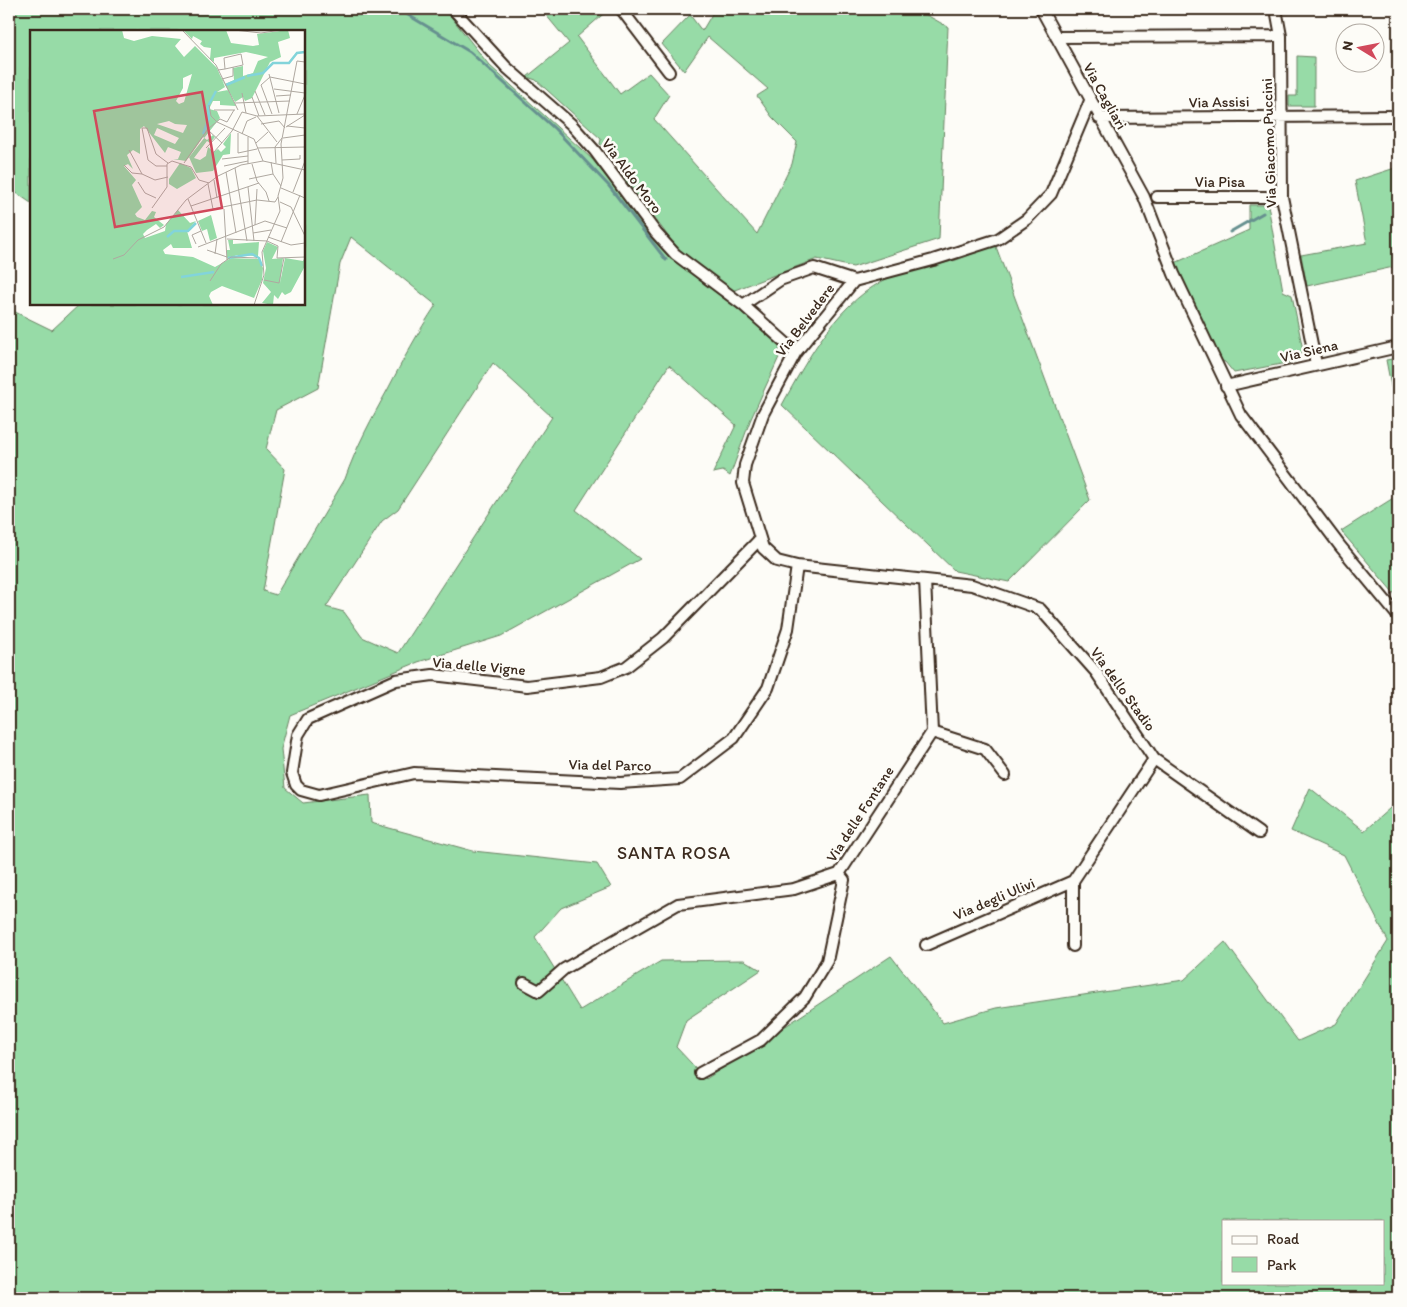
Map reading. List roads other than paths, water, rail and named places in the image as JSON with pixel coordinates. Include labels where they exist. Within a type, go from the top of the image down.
[{"type":"street","points":[[621,9],[669,72]]},
{"type":"street","name":"Via Cagliari","points":[[1041,9],[1144,197],[1174,274],[1241,415],[1340,546],[1398,616]]},
{"type":"street","name":"Via Giacomo Puccini","points":[[1276,9],[1281,36],[1282,197],[1316,364]]},
{"type":"street","name":"Via Aldo Moro","points":[[455,10],[506,67],[563,118],[595,151],[656,233],[675,254],[743,305],[796,352]]},
{"type":"street","points":[[1056,37],[1281,36]]},
{"type":"street","name":"Via Belvedere","points":[[925,580],[797,566],[777,561],[769,556],[759,540],[743,483],[745,465],[763,414],[796,352],[854,281],[933,260],[998,239],[1027,219],[1051,194],[1090,101]]},
{"type":"street","name":"Via Assisi","points":[[1100,118],[1398,116]]},
{"type":"street","name":"Via Pisa","points":[[1157,197],[1282,197]]},
{"type":"street","points":[[743,305],[780,280],[814,268],[854,281]]},
{"type":"street","name":"Via Siena","points":[[1226,386],[1316,364],[1398,347]]},
{"type":"street","name":"Via delle Vigne","points":[[319,795],[301,790],[296,786],[292,773],[298,735],[308,719],[396,680],[433,675],[527,686],[601,677],[626,668],[663,638],[759,540]]},
{"type":"street","name":"Via del Parco","points":[[319,795],[414,773],[620,783],[680,778],[734,738],[768,688],[788,629],[797,566]]},
{"type":"street","points":[[925,580],[932,732],[985,749],[1005,775]]},
{"type":"street","name":"Via dello Stadio","points":[[925,580],[972,586],[1040,609],[1096,672],[1154,759],[1259,833]]},
{"type":"street","name":"Via delle Fontane","points":[[524,983],[539,992],[564,969],[678,904],[794,890],[839,874],[932,732]]},
{"type":"street","points":[[1073,946],[1073,881],[1154,759]]},
{"type":"street","points":[[700,1073],[761,1040],[805,997],[827,961],[844,880],[839,874]]},
{"type":"street","name":"Via degli Ulivi","points":[[926,944],[1073,881]]},
{"type":"waterway","points":[[398,9],[470,52],[555,129],[609,186],[666,260]]},
{"type":"waterway","points":[[1230,232],[1263,213]]},
{"type":"district","name":"SANTA ROSA","points":[[674,853]]}]
